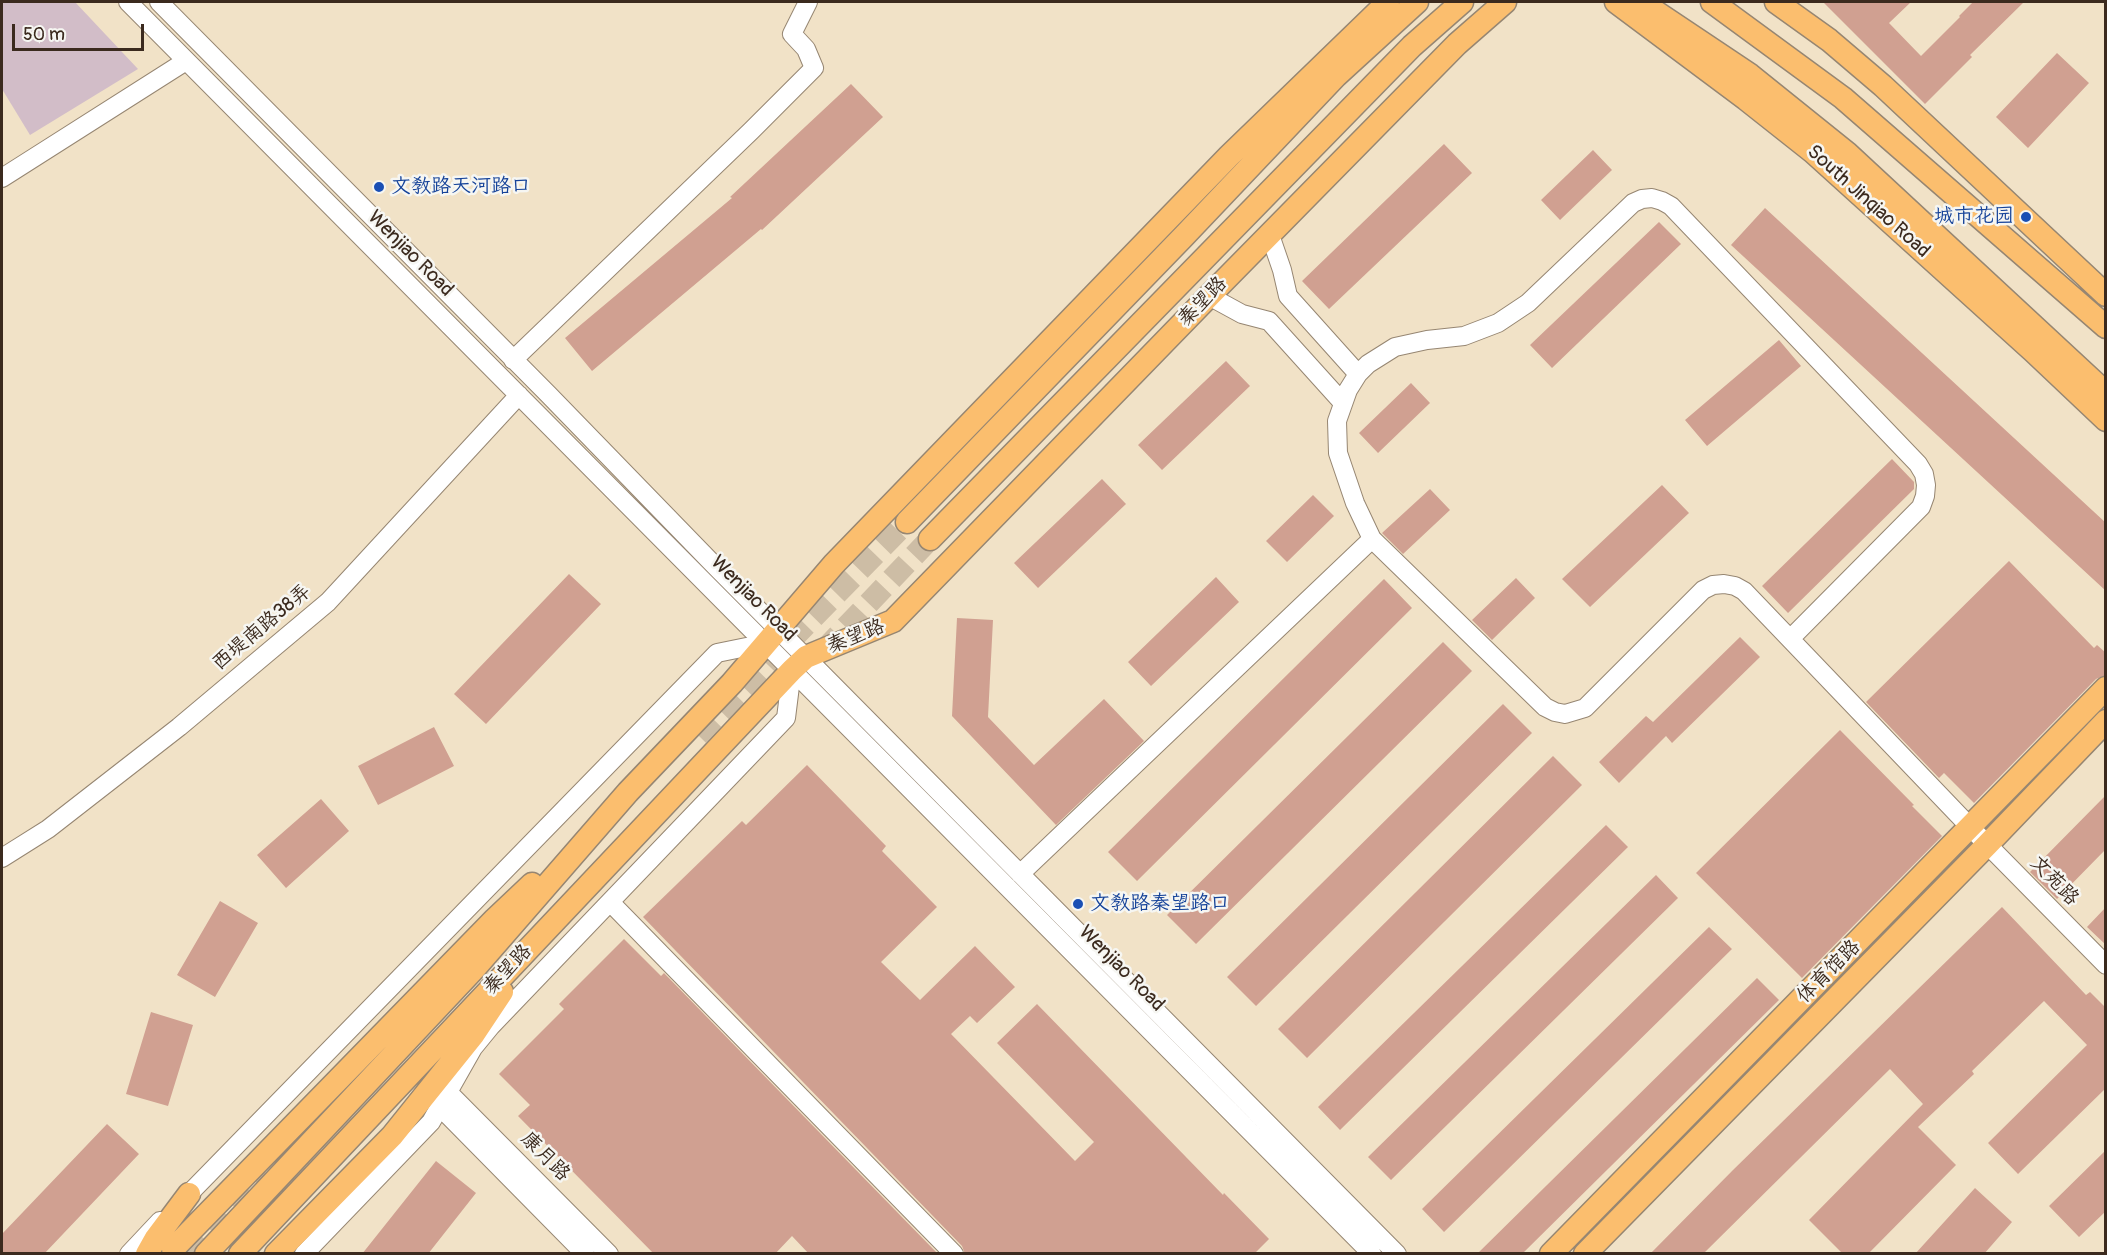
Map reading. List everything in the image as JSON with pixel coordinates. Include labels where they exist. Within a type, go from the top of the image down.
[{"type":"main road","name":"秦望路","points":[[206,1254],[474,969],[628,792],[732,683],[834,564],[1229,156],[1388,2]]},
{"type":"main road","points":[[906,522],[1168,253],[1336,76],[1417,2]]},
{"type":"main road","name":"秦望路","points":[[930,539],[1404,55],[1462,2]]},
{"type":"main road","name":"秦望路","points":[[240,1254],[799,664],[893,621],[1457,44],[1505,2]]},
{"type":"main road","name":"South Jinqiao Road","points":[[1616,2],[1813,152],[2106,420]]},
{"type":"main road","name":"South Jinqiao Road","points":[[1641,2],[1750,75],[1847,153],[2106,393]]},
{"type":"main road","points":[[1712,2],[1843,98],[2106,327]]},
{"type":"main road","points":[[1776,2],[1829,40],[1883,86],[2106,295]]},
{"type":"main road","name":"体育馆路","points":[[1551,1254],[2106,688]]},
{"type":"main road","name":"体育馆路","points":[[1586,1254],[2106,721]]},
{"type":"main road","points":[[173,1249],[495,919],[628,792]]},
{"type":"main road","points":[[276,1254],[392,1136],[474,1034],[535,942]]},
{"type":"main road","points":[[147,1254],[156,1238],[189,1194]]},
{"type":"street","name":"Wenjiao Road","points":[[128,2],[519,395],[772,636]]},
{"type":"street","name":"Wenjiao Road","points":[[159,2],[513,360],[772,636],[1372,1254]]},
{"type":"street","points":[[513,360],[814,68],[806,49],[792,34],[808,2]]},
{"type":"street","points":[[2,178],[186,61]]},
{"type":"street","points":[[1020,874],[1372,539],[1355,503],[1338,453],[1337,421],[1348,390],[1358,374],[1368,364],[1395,347],[1427,340],[1464,336],[1498,323],[1528,303],[1633,203],[1642,199],[1653,198],[1671,206],[1910,455],[1924,474],[1925,496],[1921,507],[1790,639]]},
{"type":"street","points":[[1270,234],[1282,270],[1287,296],[1358,374]]},
{"type":"street","points":[[1209,296],[1242,314],[1269,321],[1343,403]]},
{"type":"street","name":"西堤南路38弄","points":[[2,858],[48,829],[170,734],[328,602],[519,395]]},
{"type":"street","name":"文苑路","points":[[1372,539],[1545,707],[1565,714],[1585,708],[1703,590],[1713,585],[1735,585],[1744,591],[2106,965]]},
{"type":"street","points":[[129,1254],[147,1233],[189,1194],[717,653],[772,636]]},
{"type":"street","name":"Wenjiao Road","points":[[799,664],[1020,874],[1397,1254]]},
{"type":"street","points":[[304,1254],[431,1122],[473,1048],[491,1026],[786,718],[799,664]]},
{"type":"street","points":[[610,902],[954,1254]]},
{"type":"street","name":"康月路","points":[[444,1099],[585,1254]]},
{"type":"street","name":"康月路","points":[[444,1099],[609,1254]]},
{"type":"shaded area","points":[[2,2],[75,2],[138,69],[30,135],[2,89]]},
{"type":"building","points":[[1823,2],[1911,2],[1889,23],[1921,56],[1973,2],[2024,2],[1970,55],[1972,57],[1925,104]]},
{"type":"building","points":[[2057,53],[2089,83],[2028,148],[1996,117]]},
{"type":"building","points":[[851,84],[883,117],[762,230],[592,371],[565,338],[732,198],[730,197]]},
{"type":"building","points":[[1444,144],[1472,173],[1329,309],[1302,281]]},
{"type":"building","points":[[1593,150],[1612,170],[1560,220],[1541,200]]},
{"type":"building","points":[[1765,208],[2106,523],[2106,591],[1731,245]]},
{"type":"building","points":[[1659,222],[1681,244],[1552,368],[1530,345]]},
{"type":"building","points":[[1779,340],[1801,366],[1707,446],[1685,420]]},
{"type":"building","points":[[1226,361],[1250,386],[1162,470],[1138,445]]},
{"type":"building","points":[[1411,383],[1430,403],[1378,453],[1359,433]]},
{"type":"building","points":[[1892,459],[1914,482],[1914,489],[1788,613],[1762,586]]},
{"type":"building","points":[[1102,479],[1126,504],[1038,588],[1014,563]]},
{"type":"building","points":[[1662,485],[1689,513],[1590,607],[1562,579]]},
{"type":"building","points":[[1430,489],[1450,510],[1403,554],[1382,533]]},
{"type":"building","points":[[1313,495],[1334,516],[1287,562],[1266,541]]},
{"type":"building","points":[[2009,561],[2094,648],[2097,645],[2106,653],[2106,675],[2096,679],[1974,803],[1944,773],[1939,778],[1866,702]]},
{"type":"building","points":[[569,574],[601,604],[486,724],[454,694]]},
{"type":"building","points":[[1216,577],[1239,602],[1151,686],[1128,662]]},
{"type":"building","points":[[1516,578],[1535,598],[1492,640],[1472,620]]},
{"type":"building","points":[[1384,579],[1412,608],[1137,881],[1108,852]]},
{"type":"building","points":[[957,618],[993,620],[988,717],[1034,765],[1104,699],[1144,741],[1056,825],[952,716]]},
{"type":"building","points":[[1740,637],[1760,657],[1672,743],[1666,736],[1619,783],[1599,762],[1646,716],[1653,722]]},
{"type":"building","points":[[1443,642],[1472,671],[1196,944],[1167,915]]},
{"type":"building","points":[[1503,704],[1532,733],[1256,1006],[1227,977]]},
{"type":"building","points":[[434,727],[454,766],[378,805],[358,766]]},
{"type":"building","points":[[1840,730],[1942,836],[1802,978],[1696,873]]},
{"type":"building","points":[[1553,756],[1582,785],[1307,1058],[1278,1029]]},
{"type":"building","points":[[807,765],[886,846],[882,851],[937,907],[881,962],[920,1000],[975,946],[1015,987],[977,1023],[970,1016],[951,1034],[1075,1161],[1094,1142],[997,1043],[1037,1004],[1223,1195],[1224,1193],[1269,1239],[1254,1254],[965,1254],[962,1246],[643,917],[742,821],[746,825]]},
{"type":"building","points":[[2106,795],[2106,849],[2057,899],[2030,872]]},
{"type":"building","points":[[321,799],[349,831],[286,888],[257,855]]},
{"type":"building","points":[[1606,825],[1628,847],[1340,1130],[1318,1107]]},
{"type":"building","points":[[1656,875],[1678,898],[1391,1180],[1368,1157]]},
{"type":"building","points":[[220,901],[258,923],[215,997],[177,975]]},
{"type":"building","points":[[2002,907],[2086,995],[2090,992],[2106,1008],[2106,1088],[2018,1174],[1988,1143],[2087,1045],[2044,1001],[1972,1071],[1974,1074],[1918,1127],[1956,1165],[1868,1254],[1843,1254],[1809,1220],[1923,1104],[1890,1069],[1703,1254],[1650,1254],[1733,1170]]},
{"type":"building","points":[[2106,907],[2106,945],[2087,927]]},
{"type":"building","points":[[1709,927],[1732,949],[1444,1232],[1422,1209]]},
{"type":"building","points":[[624,939],[661,976],[664,973],[938,1254],[809,1254],[792,1236],[775,1254],[654,1254],[518,1116],[530,1105],[499,1074],[564,1009],[559,1004]]},
{"type":"building","points":[[1757,978],[1779,1000],[1522,1254],[1477,1254]]},
{"type":"building","points":[[151,1012],[193,1025],[168,1106],[126,1094]]},
{"type":"building","points":[[107,1124],[139,1154],[44,1254],[2,1254],[2,1234]]},
{"type":"building","points":[[2106,1150],[2106,1211],[2079,1237],[2049,1206]]},
{"type":"building","points":[[436,1161],[476,1193],[428,1254],[362,1254]]},
{"type":"building","points":[[1975,1188],[2012,1222],[1984,1254],[1915,1254]]},
{"type":"tunnel","points":[[698,735],[907,522]]},
{"type":"tunnel","points":[[823,651],[930,539]]},
{"type":"tunnel","points":[[188,1254],[267,1174]]},
{"type":"place","name":"文教路天河路口","points":[[379,187]]},
{"type":"place","name":"城市花园","points":[[2026,217]]},
{"type":"place","name":"文教路秦望路口","points":[[1078,904]]}]
